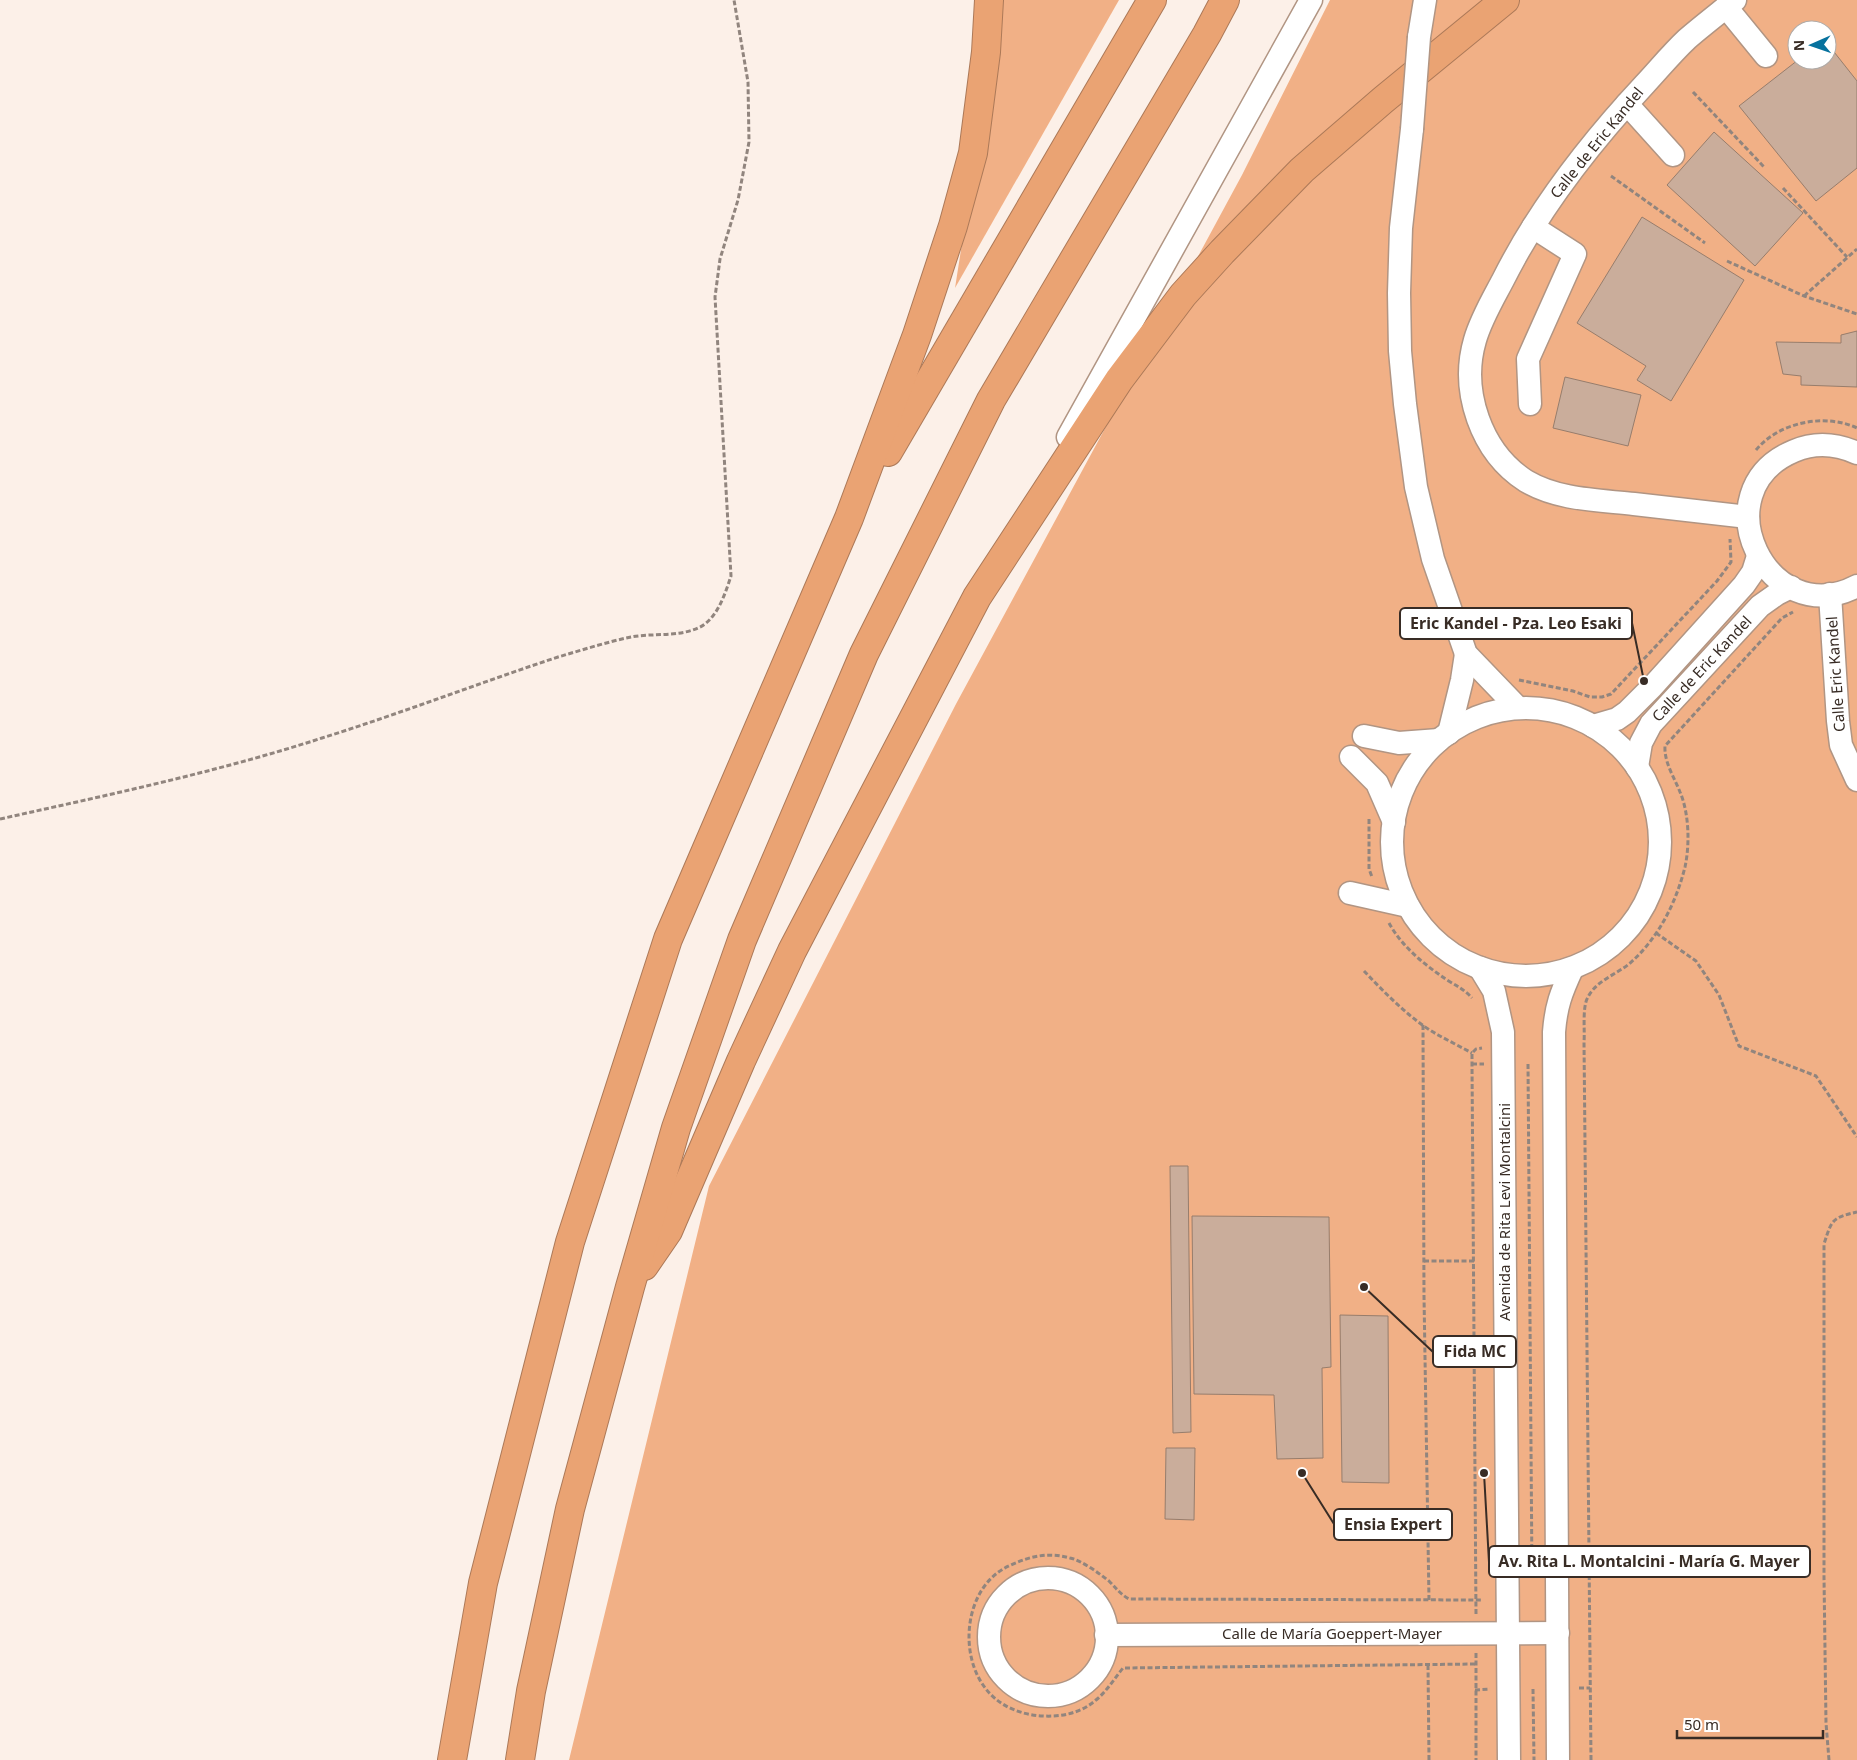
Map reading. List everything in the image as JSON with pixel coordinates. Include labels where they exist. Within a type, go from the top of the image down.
[{"type":"highway","points":[[452,1760],[483,1583],[570,1242],[668,939],[849,518],[917,335],[954,226],[973,153],[986,52],[989,0]]},
{"type":"highway","points":[[849,518],[1152,0]]},
{"type":"highway","points":[[520,1760],[531,1691],[570,1508],[630,1287],[676,1128],[742,940],[864,654],[991,400],[1207,34],[1225,0]]},
{"type":"highway","points":[[630,1287],[668,1231],[741,1060],[792,951],[978,597],[1119,380],[1183,295],[1302,170],[1382,100],[1505,0]]},
{"type":"street","points":[[978,597],[1175,248],[1311,0]]},
{"type":"street","points":[[1425,0],[1419,37],[1412,129],[1401,228],[1400,351],[1405,404],[1416,487],[1433,559],[1466,654],[1517,707]]},
{"type":"street","points":[[1730,4],[1766,56]]},
{"type":"street","name":"Calle de Eric Kandel","points":[[1730,4],[1686,41],[1626,104],[1566,177],[1518,250],[1475,339],[1471,364],[1471,387],[1477,419],[1491,445],[1506,465],[1526,481],[1552,493],[1738,516]]},
{"type":"street","points":[[1626,104],[1673,155]]},
{"type":"street","points":[[1530,404],[1528,359],[1575,254],[1533,227]]},
{"type":"street","points":[[1857,453],[1829,445],[1809,446],[1788,453],[1777,460],[1763,474],[1738,516],[1750,535],[1758,556],[1770,573],[1791,587],[1806,592],[1830,594],[1843,592],[1857,586]]},
{"type":"street","name":"Calle de Eric Kandel","points":[[1593,726],[1616,719],[1627,712],[1646,694],[1744,585],[1753,572],[1758,556]]},
{"type":"street","name":"Calle de Eric Kandel","points":[[1637,767],[1641,743],[1651,724],[1760,606],[1776,594],[1791,587]]},
{"type":"street","name":"Calle Eric Kandel","points":[[1830,594],[1838,721],[1842,746],[1857,780]]},
{"type":"street","points":[[1444,736],[1462,680],[1466,654]]},
{"type":"street","points":[[1517,707],[1554,710],[1593,726],[1618,744],[1637,767],[1648,787],[1654,804],[1659,830],[1660,854],[1651,892],[1642,910],[1624,935],[1604,952],[1572,969],[1549,975],[1530,977],[1506,976],[1457,958],[1437,943],[1420,926],[1408,906],[1395,871],[1392,843],[1396,808],[1409,776],[1420,760],[1444,736],[1464,723],[1482,715],[1517,707]]},
{"type":"street","points":[[1364,736],[1399,743],[1444,736]]},
{"type":"street","points":[[1351,757],[1377,783],[1394,822]]},
{"type":"street","points":[[1350,892],[1408,906]]},
{"type":"street","name":"Avenida de Rita Levi Montalcini","points":[[1480,968],[1494,990],[1503,1032],[1496,1054],[1508,1575],[1509,1760]]},
{"type":"street","points":[[1558,1760],[1554,1056],[1556,1008],[1572,969]]},
{"type":"street","points":[[1046,1578],[1069,1582],[1088,1594],[1102,1613],[1106,1635],[1103,1658],[1090,1677],[1072,1691],[1050,1696],[1027,1692],[1008,1680],[994,1661],[990,1639],[993,1616],[1005,1596],[1024,1583],[1046,1578]]},
{"type":"street","name":"Calle de María Goeppert-Mayer","points":[[1106,1635],[1558,1633]]},
{"type":"path","points":[[0,819],[202,773],[323,738],[484,681],[579,651],[631,637],[681,632],[698,628],[717,610],[731,576],[715,297],[720,259],[738,200],[749,142],[748,82],[734,0]]},
{"type":"path","points":[[1693,92],[1765,168]]},
{"type":"path","points":[[1610,176],[1705,243]]},
{"type":"path","points":[[1783,188],[1848,257]]},
{"type":"path","points":[[1804,296],[1857,249]]},
{"type":"path","points":[[1727,261],[1804,296],[1857,314]]},
{"type":"path","points":[[1753,455],[1758,447],[1784,428],[1817,421],[1835,421],[1857,428]]},
{"type":"path","points":[[1512,677],[1518,680],[1573,691],[1590,697],[1602,697],[1611,694],[1717,581],[1731,562],[1738,516]]},
{"type":"path","points":[[1591,1760],[1584,1042],[1587,998],[1596,986],[1629,964],[1656,934],[1668,914],[1678,888],[1685,865],[1687,843],[1686,817],[1681,794],[1664,755],[1665,746],[1782,618],[1792,612],[1801,613]]},
{"type":"path","points":[[1368,812],[1369,869],[1378,898],[1395,934],[1411,952],[1437,973],[1464,989],[1476,1005]]},
{"type":"path","points":[[1656,934],[1696,961],[1719,995],[1739,1046],[1816,1076],[1857,1137]]},
{"type":"path","points":[[1364,970],[1385,993],[1423,1025],[1472,1053]]},
{"type":"path","points":[[1423,1025],[1429,1600]]},
{"type":"path","points":[[1481,1039],[1496,1054]]},
{"type":"path","points":[[1476,1760],[1472,1053],[1476,1048],[1528,1064],[1554,1056],[1584,1042]]},
{"type":"path","points":[[1472,1064],[1496,1054]]},
{"type":"path","points":[[1554,1056],[1585,1064]]},
{"type":"path","points":[[1528,1064],[1532,1575]]},
{"type":"path","points":[[1829,1760],[1826,1723],[1824,1577],[1824,1244],[1830,1226],[1837,1216],[1857,1212]]},
{"type":"path","points":[[1424,1261],[1474,1261]]},
{"type":"path","points":[[1476,1576],[1590,1575]]},
{"type":"path","points":[[1428,1665],[1429,1760]]},
{"type":"path","points":[[1475,1690],[1590,1688]]},
{"type":"path","points":[[1533,1689],[1534,1760]]},
{"type":"shaded area","points":[[1000,0],[1119,0],[955,288]]},
{"type":"shaded area","points":[[1330,0],[1857,0],[1857,1760],[569,1760],[709,1186],[956,704],[1242,175]]},
{"type":"building","points":[[1837,56],[1857,81],[1857,168],[1816,201],[1739,106],[1787,69],[1837,70]]},
{"type":"building","points":[[1714,132],[1803,213],[1755,266],[1667,185]]},
{"type":"building","points":[[1642,217],[1744,280],[1671,401],[1637,380],[1646,366],[1577,323]]},
{"type":"building","points":[[1857,331],[1857,387],[1801,385],[1801,376],[1783,374],[1776,342],[1841,343],[1841,335]]},
{"type":"building","points":[[1565,377],[1641,395],[1628,446],[1553,428]]},
{"type":"building","points":[[1170,1166],[1188,1166],[1191,1432],[1173,1433]]},
{"type":"building","points":[[1192,1216],[1329,1217],[1331,1367],[1322,1368],[1323,1458],[1277,1459],[1274,1395],[1194,1394]]},
{"type":"building","points":[[1340,1315],[1388,1316],[1389,1483],[1342,1482]]},
{"type":"building","points":[[1166,1448],[1195,1448],[1194,1520],[1165,1519]]},
{"type":"place","name":"Eric Kandel - Pza. Leo Esaki","points":[[1644,681]]},
{"type":"place","name":"Fida MC","points":[[1364,1287]]},
{"type":"place","name":"Ensia Expert","points":[[1302,1473]]},
{"type":"place","name":"Av. Rita L. Montalcini - María G. Mayer","points":[[1484,1473]]}]
